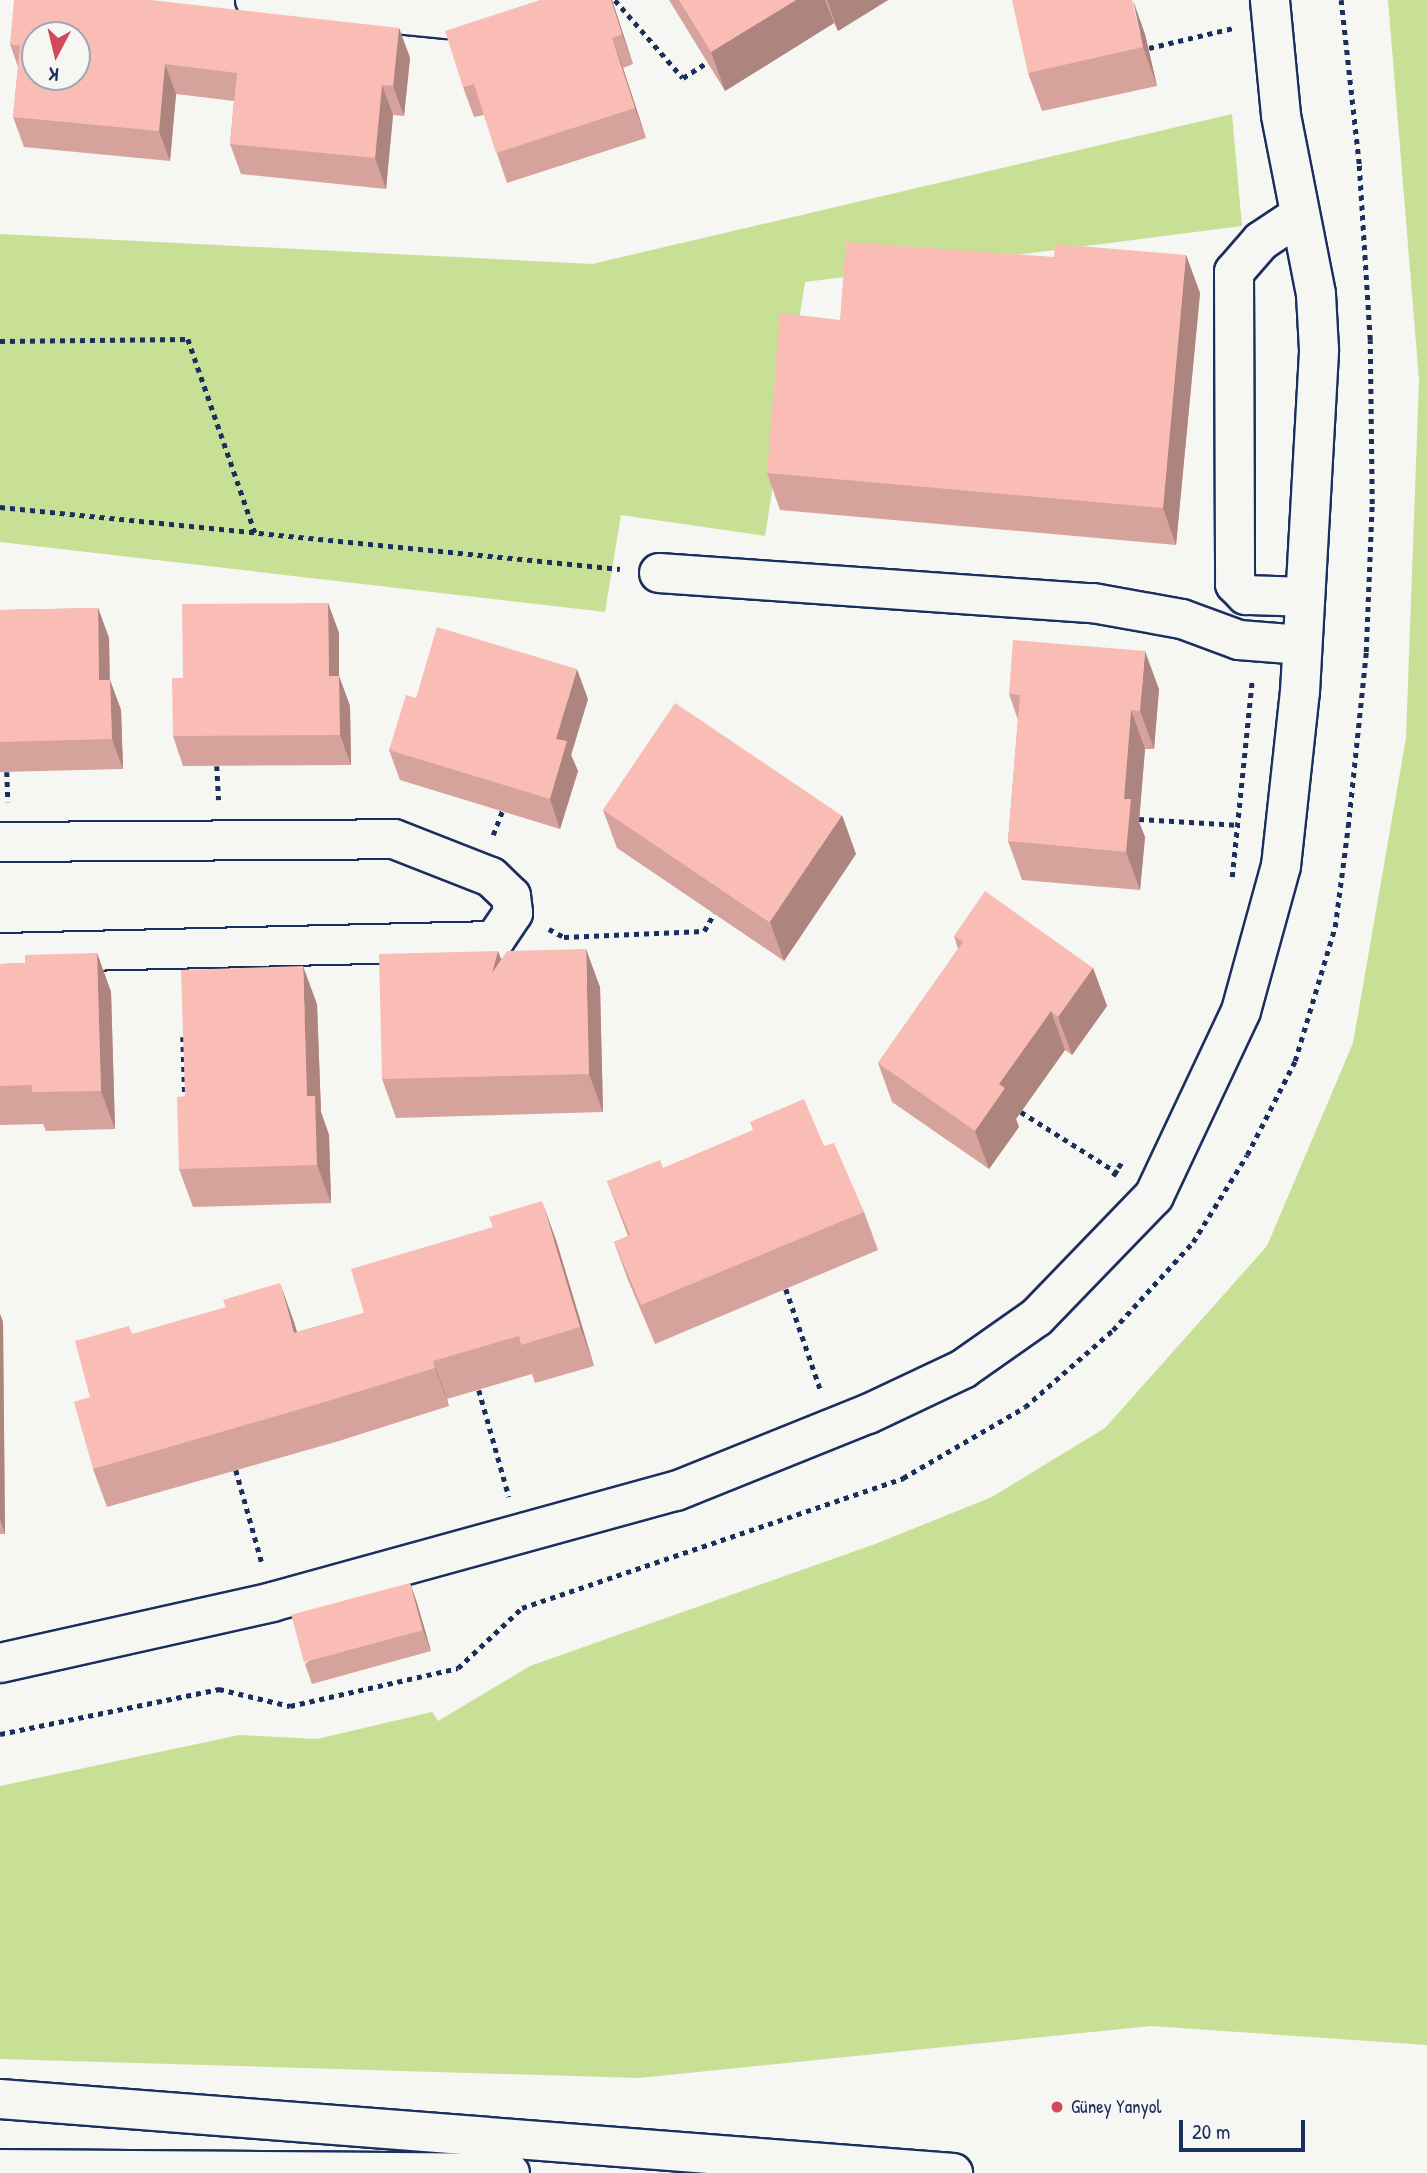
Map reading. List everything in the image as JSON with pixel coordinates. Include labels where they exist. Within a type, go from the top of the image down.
[{"type":"street","points":[[255,0],[447,19],[571,0]]},
{"type":"street","points":[[0,1663],[272,1602],[676,1491],[828,1410],[963,1369],[1037,1317],[1154,1196],[1241,1010],[1280,866],[1285,829],[1302,645],[1319,350],[1316,294],[1281,115],[1271,9]]},
{"type":"street","points":[[1300,215],[1261,241],[1234,272],[1234,584],[1246,595],[1305,597]]},
{"type":"street","points":[[659,573],[1093,603],[1182,619],[1239,640],[1302,645]]},
{"type":"street","points":[[0,842],[394,839],[491,877],[511,896],[513,913],[494,941],[0,953]]},
{"type":"street","points":[[0,2099],[953,2173]]},
{"type":"street","points":[[0,2169],[510,2173]]},
{"type":"path","points":[[615,0],[683,79],[708,62]]},
{"type":"path","points":[[0,1734],[219,1689],[290,1706],[458,1668],[522,1608],[709,1547],[903,1478],[1025,1407],[1113,1331],[1193,1242],[1247,1155],[1295,1060],[1335,927],[1348,827],[1366,652],[1372,504],[1370,340],[1359,164],[1341,0]]},
{"type":"path","points":[[1149,48],[1271,9]]},
{"type":"path","points":[[0,341],[188,339],[255,533]]},
{"type":"path","points":[[0,507],[659,573]]},
{"type":"path","points":[[1230,889],[1256,642]]},
{"type":"path","points":[[1139,819],[1285,829]]},
{"type":"path","points":[[513,913],[564,937],[704,931],[714,914]]},
{"type":"path","points":[[183,1028],[185,1107]]},
{"type":"path","points":[[1021,1112],[1154,1196]]},
{"type":"path","points":[[1108,1184],[1128,1150]]},
{"type":"path","points":[[786,1289],[828,1410]]},
{"type":"path","points":[[828,1410],[833,1388]]},
{"type":"path","points":[[479,1390],[511,1502]]},
{"type":"path","points":[[809,1398],[828,1410]]},
{"type":"path","points":[[236,1470],[272,1602]]},
{"type":"path","points":[[498,1506],[524,1498]]},
{"type":"green space","points":[[1388,0],[1427,0],[1427,2045],[1151,2026],[639,2078],[0,2059],[0,1786],[239,1735],[317,1739],[432,1712],[438,1721],[530,1666],[875,1544],[992,1497],[1105,1428],[1267,1246],[1353,1043],[1406,738],[1419,380]]},
{"type":"green space","points":[[1232,114],[1242,226],[805,282],[765,536],[621,515],[605,612],[0,542],[0,234],[592,264]]},
{"type":"building","points":[[14,0],[150,0],[399,28],[393,86],[382,85],[375,158],[230,144],[237,73],[165,64],[159,131],[13,117],[20,46],[10,44]]},
{"type":"building","points":[[540,0],[611,0],[622,34],[612,38],[635,108],[496,153],[474,84],[463,87],[445,31]]},
{"type":"building","points":[[679,0],[796,0],[711,52]]},
{"type":"building","points":[[1012,0],[1132,0],[1143,47],[1028,73]]},
{"type":"building","points":[[846,242],[1054,257],[1055,244],[1186,255],[1163,508],[767,473],[780,313],[840,320]]},
{"type":"building","points":[[328,603],[329,676],[339,676],[340,735],[173,736],[172,678],[183,678],[182,604]]},
{"type":"building","points":[[98,608],[99,680],[110,680],[112,739],[0,742],[0,610]]},
{"type":"building","points":[[437,627],[577,669],[556,739],[567,741],[550,799],[389,750],[406,695],[416,698]]},
{"type":"building","points":[[1013,640],[1145,651],[1140,711],[1131,710],[1124,799],[1131,799],[1126,852],[1008,841],[1020,695],[1009,694]]},
{"type":"building","points":[[675,703],[842,815],[770,922],[603,810]]},
{"type":"building","points":[[985,891],[1093,968],[1058,1017],[1051,1011],[999,1084],[1005,1088],[975,1131],[878,1063],[963,942],[954,936]]},
{"type":"building","points":[[586,949],[589,1074],[382,1079],[379,954],[498,951],[492,973],[507,951]]},
{"type":"building","points":[[97,953],[101,1091],[32,1092],[32,1085],[0,1086],[0,964],[25,963],[25,955]]},
{"type":"building","points":[[303,966],[307,1096],[315,1096],[317,1165],[179,1169],[177,1097],[185,1096],[181,970]]},
{"type":"building","points":[[804,1099],[824,1146],[834,1143],[864,1212],[641,1305],[614,1242],[630,1235],[607,1181],[660,1160],[663,1168],[753,1130],[750,1122]]},
{"type":"building","points":[[542,1201],[580,1327],[521,1345],[519,1336],[433,1361],[435,1368],[93,1469],[74,1402],[90,1397],[75,1341],[129,1326],[132,1334],[226,1307],[223,1300],[280,1283],[294,1333],[364,1313],[351,1269],[493,1227],[489,1217]]},
{"type":"building","points":[[410,1583],[423,1630],[304,1662],[291,1615]]},
{"type":"place","name":"Güney Yanyol","points":[[1057,2107]]}]
